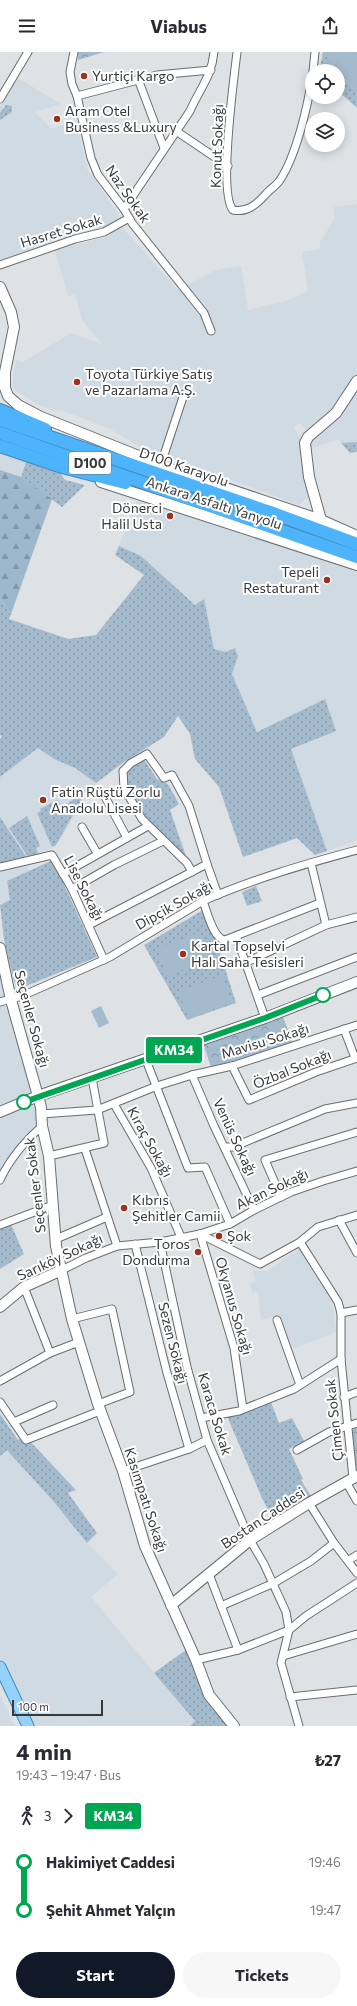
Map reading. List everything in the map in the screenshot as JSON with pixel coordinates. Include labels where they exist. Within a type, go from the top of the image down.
[{"type":"highway","points":[[0,408],[24,420],[116,459]]},
{"type":"highway","name":"D100 Karayolu","points":[[0,420],[273,513],[356,538]]},
{"type":"highway","name":"D100 Karayolu","points":[[0,433],[357,557]]},
{"type":"highway","points":[[0,446],[62,468],[143,489],[179,495]]},
{"type":"main road","points":[[0,1667],[28,1726]]},
{"type":"main road","points":[[0,1682],[21,1726]]},
{"type":"street","points":[[0,99],[28,52]]},
{"type":"street","name":"Naz Sokak","points":[[74,52],[70,72],[72,84],[77,96],[87,146],[94,168],[129,218],[204,312],[211,331]]},
{"type":"street","points":[[124,209],[190,111],[197,95],[212,70],[214,52]]},
{"type":"street","name":"Konut Sokağı","points":[[237,52],[230,114],[228,166],[229,201],[233,210],[246,209],[260,201],[280,180],[294,151],[307,104]]},
{"type":"street","points":[[314,64],[316,52]]},
{"type":"street","points":[[77,96],[157,75],[212,70]]},
{"type":"street","points":[[138,80],[164,148]]},
{"type":"street","points":[[176,131],[228,166]]},
{"type":"street","name":"Hasret Sokak","points":[[0,266],[75,238],[104,232],[129,218]]},
{"type":"street","name":"Ankara Asfaltı Yanyolu","points":[[0,287],[11,312],[14,327],[5,377],[6,393],[11,400],[41,417],[161,464],[321,520],[356,538]]},
{"type":"street","points":[[321,520],[309,477],[305,443],[308,437],[336,413],[357,381]]},
{"type":"street","points":[[161,464],[184,394]]},
{"type":"street","name":"Ankara Asfaltı Yanyolu","points":[[62,468],[114,487],[357,565]]},
{"type":"street","points":[[192,872],[187,863],[148,826],[124,788],[123,771],[131,763],[147,754],[164,778],[172,775],[189,806],[218,895]]},
{"type":"street","points":[[103,792],[127,838]]},
{"type":"street","points":[[63,874],[148,826]]},
{"type":"street","points":[[82,827],[98,854]]},
{"type":"street","points":[[72,890],[114,865],[163,841]]},
{"type":"street","name":"Dipçik Sokağı","points":[[0,1002],[11,1000],[104,960],[203,901],[311,863],[357,850]]},
{"type":"street","name":"Lise Sokağı","points":[[0,867],[52,855],[72,890],[104,960]]},
{"type":"street","points":[[311,863],[326,925]]},
{"type":"street","points":[[88,925],[207,864]]},
{"type":"street","points":[[203,901],[218,938],[225,940],[320,903]]},
{"type":"street","points":[[247,962],[326,925],[357,917]]},
{"type":"street","points":[[236,936],[247,962],[265,1018]]},
{"type":"street","name":"Seçenler Sokağı","points":[[0,948],[11,1000],[38,1096]]},
{"type":"street","points":[[258,995],[357,957]]},
{"type":"street","points":[[0,1112],[38,1096],[265,1018],[357,982]]},
{"type":"street","name":"Mavisu Sokağı","points":[[41,1114],[97,1110],[157,1086],[192,1075],[232,1066],[357,1025]]},
{"type":"street","points":[[344,1029],[356,1058]]},
{"type":"street","name":"Özbal Sokağı","points":[[232,1066],[249,1100],[316,1072],[356,1058]]},
{"type":"street","points":[[146,1060],[188,1168],[205,1167],[230,1224]]},
{"type":"street","name":"Venüs Sokağı","points":[[192,1075],[214,1126],[254,1210]]},
{"type":"street","points":[[49,1156],[85,1149],[104,1143],[92,1078]]},
{"type":"street","name":"Seçenler Sokak","points":[[38,1096],[42,1126],[49,1156],[56,1239],[62,1270]]},
{"type":"street","points":[[225,1147],[239,1144],[325,1109],[357,1103]]},
{"type":"street","name":"Kıraç Sokağı","points":[[114,1104],[150,1168],[181,1237]]},
{"type":"street","points":[[0,1180],[8,1162],[26,1140],[42,1126]]},
{"type":"street","points":[[280,1197],[265,1160],[357,1132]]},
{"type":"street","points":[[85,1149],[117,1246]]},
{"type":"street","name":"Akan Sokağı","points":[[200,1234],[230,1224],[280,1197],[323,1181],[357,1172]]},
{"type":"street","points":[[0,1225],[53,1205]]},
{"type":"street","points":[[200,1234],[260,1264],[300,1242],[318,1227],[357,1215]]},
{"type":"street","points":[[56,1239],[107,1217]]},
{"type":"street","points":[[339,1220],[357,1253]]},
{"type":"street","name":"Sarıköy Sokağı","points":[[1,1304],[24,1287],[86,1258],[117,1246],[160,1242],[200,1234]]},
{"type":"street","name":"Okyanus Sokağı","points":[[200,1234],[234,1348],[243,1409]]},
{"type":"street","name":"Karaca Sokak","points":[[160,1242],[187,1367],[207,1440],[250,1540],[274,1583],[286,1612],[289,1630]]},
{"type":"street","points":[[300,1242],[338,1302],[341,1314],[357,1310]]},
{"type":"street","name":"Sezen Sokağı","points":[[135,1244],[167,1373],[189,1449]]},
{"type":"street","name":"Kasımpatı Sokağı","points":[[62,1270],[72,1319],[99,1407],[123,1471],[145,1546],[196,1660],[209,1695],[234,1726]]},
{"type":"street","points":[[24,1287],[50,1353]]},
{"type":"street","points":[[0,1402],[26,1440],[130,1392],[112,1309],[72,1319]]},
{"type":"street","name":"Çimen Sokak","points":[[341,1314],[341,1359],[352,1479]]},
{"type":"street","points":[[277,1320],[300,1385]]},
{"type":"street","points":[[0,1381],[50,1353],[79,1342]]},
{"type":"street","points":[[201,1418],[243,1409],[300,1385],[341,1359]]},
{"type":"street","points":[[344,1396],[357,1392]]},
{"type":"street","points":[[14,1422],[53,1405]]},
{"type":"street","points":[[297,1450],[329,1432],[357,1423]]},
{"type":"street","points":[[123,1471],[189,1449],[207,1440]]},
{"type":"street","points":[[352,1479],[357,1501]]},
{"type":"street","name":"Bostan Caddesi","points":[[171,1605],[250,1540],[309,1503],[352,1479]]},
{"type":"street","points":[[309,1503],[334,1543],[349,1560],[357,1573]]},
{"type":"street","points":[[221,1606],[274,1583],[311,1561],[334,1543]]},
{"type":"street","points":[[349,1560],[357,1555]]},
{"type":"street","points":[[209,1574],[238,1650]]},
{"type":"street","points":[[196,1660],[238,1650],[289,1630],[306,1616],[357,1583]]},
{"type":"street","points":[[289,1630],[281,1663],[299,1726]]},
{"type":"street","points":[[283,1656],[357,1634]]},
{"type":"street","points":[[290,1697],[357,1690]]},
{"type":"shaded area","points":[[18,78],[61,104],[35,112],[52,129],[73,121],[79,134],[87,169],[119,215],[115,222],[101,230],[58,239],[0,260],[0,106]]},
{"type":"shaded area","points":[[357,204],[357,374],[337,405],[307,431],[300,423],[294,427],[300,437],[311,495],[299,505],[135,444],[110,429],[61,410],[53,411],[37,404],[16,391],[12,384],[16,360],[23,362],[71,333],[102,344],[82,320],[75,293],[68,297],[55,250],[109,236],[121,226],[178,290],[216,270],[241,266],[248,310],[286,301],[308,291],[302,252],[320,249],[320,242],[334,220],[334,207]]},
{"type":"shaded area","points":[[357,386],[357,442],[341,443],[339,439],[313,448],[309,447],[315,434]]},
{"type":"shaded area","points":[[0,454],[26,462],[21,477],[0,470]]},
{"type":"shaded area","points":[[137,501],[208,518],[263,540],[357,571],[357,840],[327,851],[290,748],[336,731],[325,699],[257,732],[232,674],[238,656],[235,648],[226,652],[214,649],[204,600],[196,606],[141,556],[119,546]]},
{"type":"shaded area","name":"Fatin Rüştü Zorlu Anadolu Lisesi","points":[[38,748],[54,759],[75,768],[96,783],[55,847],[27,858],[0,816],[0,777]]},
{"type":"shaded area","points":[[27,865],[30,871],[7,881],[10,901],[0,905],[0,871]]},
{"type":"shaded area","points":[[0,960],[38,1099],[39,1124],[0,1176]]},
{"type":"shaded area","points":[[299,1249],[332,1302],[336,1332],[293,1349],[278,1315],[261,1320],[258,1292],[252,1293],[250,1284],[255,1282],[253,1271],[267,1271]]},
{"type":"shaded area","points":[[7,1449],[54,1502],[87,1543],[118,1574],[91,1597],[195,1722],[190,1726],[32,1726],[0,1657],[0,1456]]},
{"type":"shaded area","points":[[0,1695],[15,1726],[0,1726]]},
{"type":"green space","points":[[78,52],[104,52],[78,60]]},
{"type":"green space","points":[[323,52],[329,52],[328,64],[320,64]]},
{"type":"green space","points":[[329,52],[357,52],[357,89],[345,80],[345,64],[327,64]]},
{"type":"green space","points":[[345,80],[357,89],[357,108],[345,97]]},
{"type":"green space","points":[[6,105],[12,106],[12,112],[0,120],[0,113]]},
{"type":"green space","points":[[357,442],[357,452],[350,453],[341,443]]},
{"type":"green space","points":[[26,462],[61,474],[65,480],[85,485],[62,507],[21,477]]},
{"type":"green space","points":[[0,470],[21,477],[52,499],[11,614],[0,597]]},
{"type":"green space","points":[[119,546],[141,556],[195,605],[204,599],[214,649],[226,652],[235,648],[238,656],[232,674],[257,732],[325,699],[336,731],[291,749],[327,851],[315,855],[297,838],[243,857],[219,787],[195,759],[190,734],[178,716],[164,737],[124,762],[96,783],[75,768],[54,759],[38,748],[0,777],[0,739],[2,736],[0,735],[0,597],[11,614],[9,619],[68,639],[96,635],[144,575],[115,555]]},
{"type":"green space","points":[[143,758],[157,779],[168,784],[179,804],[170,810],[187,859],[148,820],[130,796],[126,784],[127,771],[133,764]]},
{"type":"green space","points":[[89,786],[56,845],[52,847],[37,813],[41,811],[40,809],[57,800],[64,807]]},
{"type":"green space","points":[[27,816],[40,846],[36,848],[38,853],[28,857],[9,828]]},
{"type":"green space","points":[[0,817],[27,858],[0,864]]},
{"type":"green space","points":[[53,860],[97,957],[19,989],[15,985],[4,940],[0,905],[10,900],[7,881]]},
{"type":"green space","points":[[256,886],[262,901],[247,906],[242,892]]},
{"type":"green space","points":[[203,910],[217,944],[236,1003],[187,1020],[144,945]]},
{"type":"green space","name":"Kartal Topselvi Halı Saha Tesisleri","points":[[200,932],[210,959],[167,976],[157,949]]},
{"type":"green space","name":"Kartal Topselvi Halı Saha Tesisleri","points":[[222,975],[232,1002],[189,1019],[178,992]]},
{"type":"green space","points":[[101,1006],[109,1023],[99,1028],[91,1011]]},
{"type":"green space","points":[[282,1014],[293,1044],[211,1067],[203,1043]]},
{"type":"green space","points":[[10,1222],[24,1254],[0,1269],[0,1228]]},
{"type":"green space","points":[[271,1402],[279,1423],[292,1418],[304,1441],[289,1449],[303,1479],[301,1480],[312,1498],[274,1522],[262,1498],[227,1416]]},
{"type":"green space","points":[[0,1414],[18,1440],[25,1436],[76,1490],[68,1493],[97,1533],[87,1543],[54,1502],[7,1450],[0,1456]]},
{"type":"green space","points":[[357,1426],[357,1472],[356,1472],[351,1427]]},
{"type":"green space","points":[[187,1649],[232,1726],[190,1726],[195,1721],[154,1673]]},
{"type":"bus line","name":"KM34","points":[[24,1102],[265,1018],[323,995]]},
{"type":"place","name":"Yurtiçi Kargo","points":[[84,76]]},
{"type":"place","name":"Aram Otel Business &Luxury","points":[[57,119]]},
{"type":"place","name":"Toyota Türkiye Satış ve Pazarlama A.Ş.","points":[[77,382]]},
{"type":"place","name":"Dönerci Halil Usta","points":[[170,516]]},
{"type":"place","name":"Tepeli Restaturant","points":[[327,580]]},
{"type":"place","name":"Fatin Rüştü Zorlu Anadolu Lisesi","points":[[43,800]]},
{"type":"place","name":"Kartal Topselvi Halı Saha Tesisleri","points":[[183,954]]},
{"type":"place","name":"Kıbrıs Şehitler Camii","points":[[124,1208]]},
{"type":"place","name":"Şok","points":[[219,1236]]},
{"type":"place","name":"Toros Dondurma","points":[[198,1252]]}]
